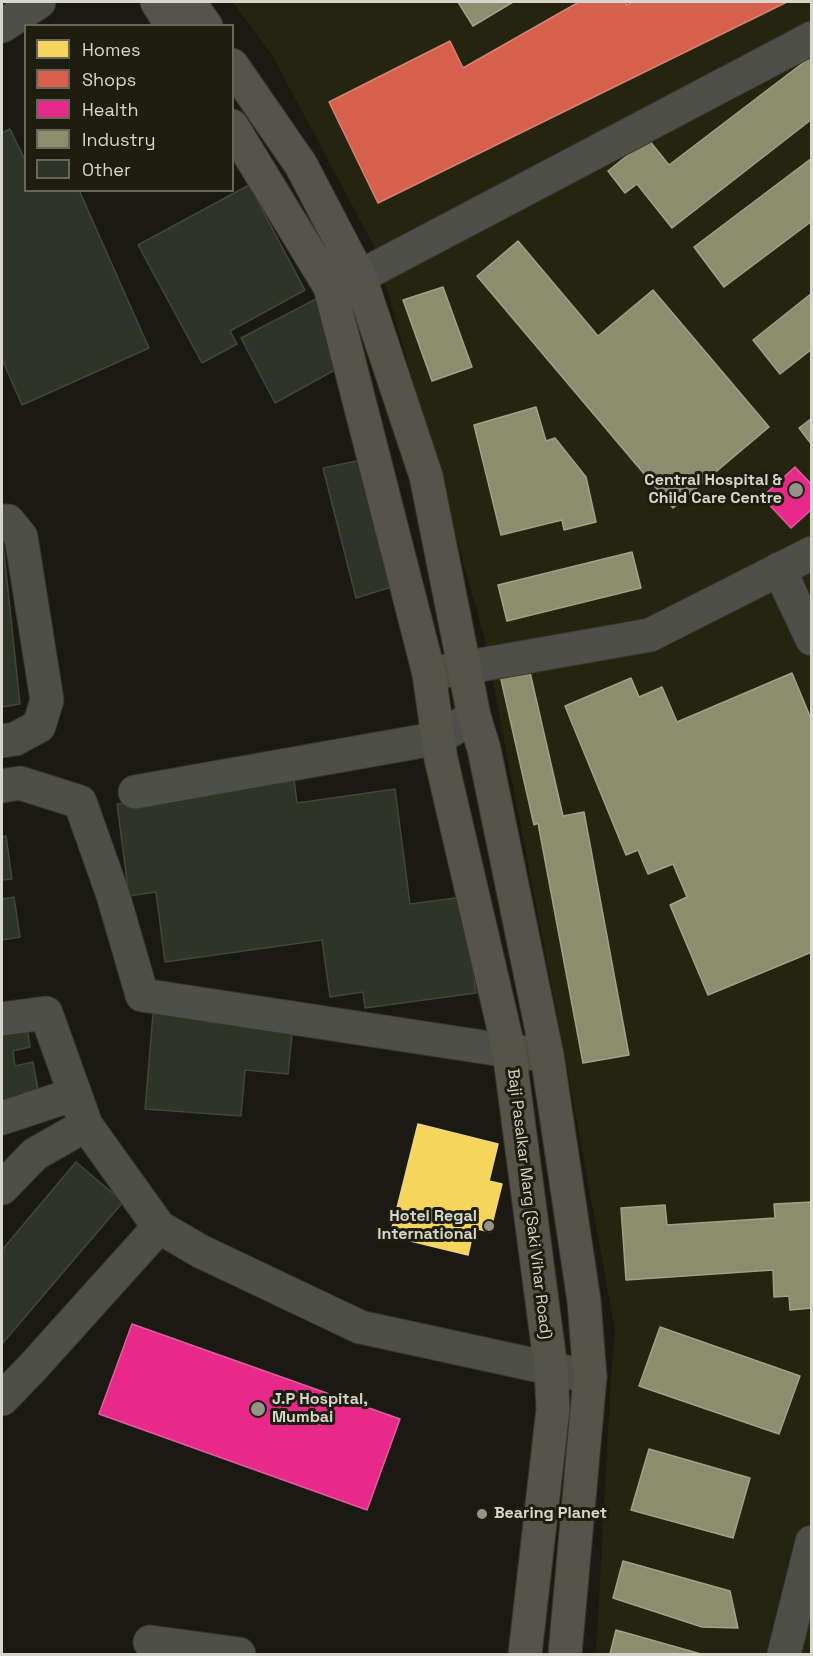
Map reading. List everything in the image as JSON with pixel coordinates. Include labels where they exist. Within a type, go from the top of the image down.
[{"type":"main road","points":[[157,2],[171,24]]},
{"type":"main road","points":[[189,2],[205,24]]},
{"type":"main road","points":[[234,68],[301,165],[345,282],[426,476],[474,716],[484,749],[547,1055],[584,1301],[590,1377],[565,1654]]},
{"type":"main road","points":[[234,129],[268,184],[345,282]]},
{"type":"main road","points":[[268,184],[301,165]]},
{"type":"main road","name":"Baji Pasalkar Marg (Saki Vihar Road)","points":[[345,282],[429,674],[440,748],[509,1051],[551,1369],[553,1409],[525,1654]]},
{"type":"street","points":[[2,26],[39,2]]},
{"type":"street","points":[[345,282],[374,269],[812,38]]},
{"type":"street","points":[[2,521],[8,521],[21,537],[47,700],[39,726],[8,740],[11,784],[80,802],[113,895],[142,995],[547,1055]]},
{"type":"street","points":[[429,674],[650,635],[812,553]]},
{"type":"street","points":[[779,569],[812,639]]},
{"type":"street","points":[[135,792],[440,748],[474,716]]},
{"type":"street","points":[[2,1019],[46,1013],[86,1125],[159,1227],[200,1251],[360,1327],[590,1377]]},
{"type":"street","points":[[2,1118],[75,1094]]},
{"type":"street","points":[[2,1188],[35,1154],[86,1125]]},
{"type":"street","points":[[2,1399],[159,1227]]},
{"type":"street","points":[[784,1654],[812,1542]]},
{"type":"street","points":[[150,1642],[239,1654]]},
{"type":"shaded area","points":[[233,2],[811,2],[811,1654],[596,1654],[615,1330],[484,636],[376,250],[273,57]]},
{"type":"building: Homes","points":[[418,1124],[498,1144],[489,1181],[502,1184],[490,1232],[474,1228],[468,1255],[390,1236]]},
{"type":"building: Shops","points":[[579,2],[625,2],[627,5],[632,2],[787,2],[378,203],[329,102],[450,41],[463,68]]},
{"type":"building: Health","points":[[795,467],[812,485],[812,509],[791,528],[762,497]]},
{"type":"building: Health","points":[[132,1324],[400,1419],[367,1510],[99,1414]]},
{"type":"building: Industry","points":[[458,2],[513,2],[473,26]]},
{"type":"building: Industry","points":[[812,56],[812,119],[672,228],[637,184],[625,193],[608,171],[648,139],[669,165]]},
{"type":"building: Industry","points":[[812,158],[812,221],[724,287],[694,247]]},
{"type":"building: Industry","points":[[518,241],[598,336],[653,290],[769,427],[673,508],[477,276]]},
{"type":"building: Industry","points":[[443,287],[472,367],[432,381],[403,300]]},
{"type":"building: Industry","points":[[812,293],[812,349],[780,374],[753,340]]},
{"type":"building: Industry","points":[[536,407],[546,441],[555,438],[586,477],[596,522],[564,530],[562,520],[501,535],[474,425]]},
{"type":"building: Industry","points":[[812,418],[812,445],[799,428]]},
{"type":"building: Industry","points":[[632,552],[641,588],[507,621],[498,585]]},
{"type":"building: Industry","points":[[529,668],[563,816],[584,812],[629,1055],[583,1063],[538,823],[534,825],[500,675]]},
{"type":"building: Industry","points":[[792,673],[812,721],[812,952],[708,995],[670,905],[687,897],[673,864],[648,874],[638,850],[626,855],[565,706],[631,678],[639,697],[662,687],[677,722]]},
{"type":"building: Industry","points":[[812,1202],[812,1308],[790,1310],[789,1296],[774,1297],[773,1270],[626,1280],[621,1208],[665,1205],[667,1225],[775,1218],[774,1204]]},
{"type":"building: Industry","points":[[660,1327],[800,1376],[779,1434],[639,1386]]},
{"type":"building: Industry","points":[[649,1449],[750,1478],[733,1538],[631,1510]]},
{"type":"building: Industry","points":[[623,1561],[730,1591],[738,1628],[702,1627],[613,1598]]},
{"type":"building: Industry","points":[[616,1630],[701,1654],[610,1654]]},
{"type":"building: Other","points":[[10,129],[24,158],[24,192],[80,192],[149,348],[22,405],[2,359],[2,133]]},
{"type":"building: Other","points":[[249,185],[305,290],[230,331],[237,344],[202,363],[138,245]]},
{"type":"building: Other","points":[[316,299],[342,366],[275,403],[241,338]]},
{"type":"building: Other","points":[[366,459],[398,585],[356,598],[323,468]]},
{"type":"building: Other","points":[[2,543],[20,704],[2,707]]},
{"type":"building: Other","points":[[294,779],[297,803],[395,789],[410,904],[463,897],[476,993],[365,1008],[363,992],[330,997],[322,940],[165,962],[156,892],[129,896],[117,804]]},
{"type":"building: Other","points":[[6,836],[12,879],[2,880],[2,837]]},
{"type":"building: Other","points":[[14,897],[20,937],[2,940],[2,899]]},
{"type":"building: Other","points":[[153,1014],[293,1025],[288,1074],[245,1070],[241,1116],[145,1109]]},
{"type":"building: Other","points":[[26,1021],[30,1047],[13,1051],[15,1066],[33,1062],[38,1090],[22,1093],[23,1097],[2,1101],[2,1026]]},
{"type":"building: Other","points":[[76,1162],[123,1202],[2,1344],[2,1250]]},
{"type":"place","name":"Central Hospital & Child Care Centre","points":[[796,490]]},
{"type":"place","name":"Hotel Regal International","points":[[489,1226]]},
{"type":"place","name":"J.P Hospital, Mumbai","points":[[258,1409]]},
{"type":"place","name":"Bearing Planet","points":[[482,1514]]}]
